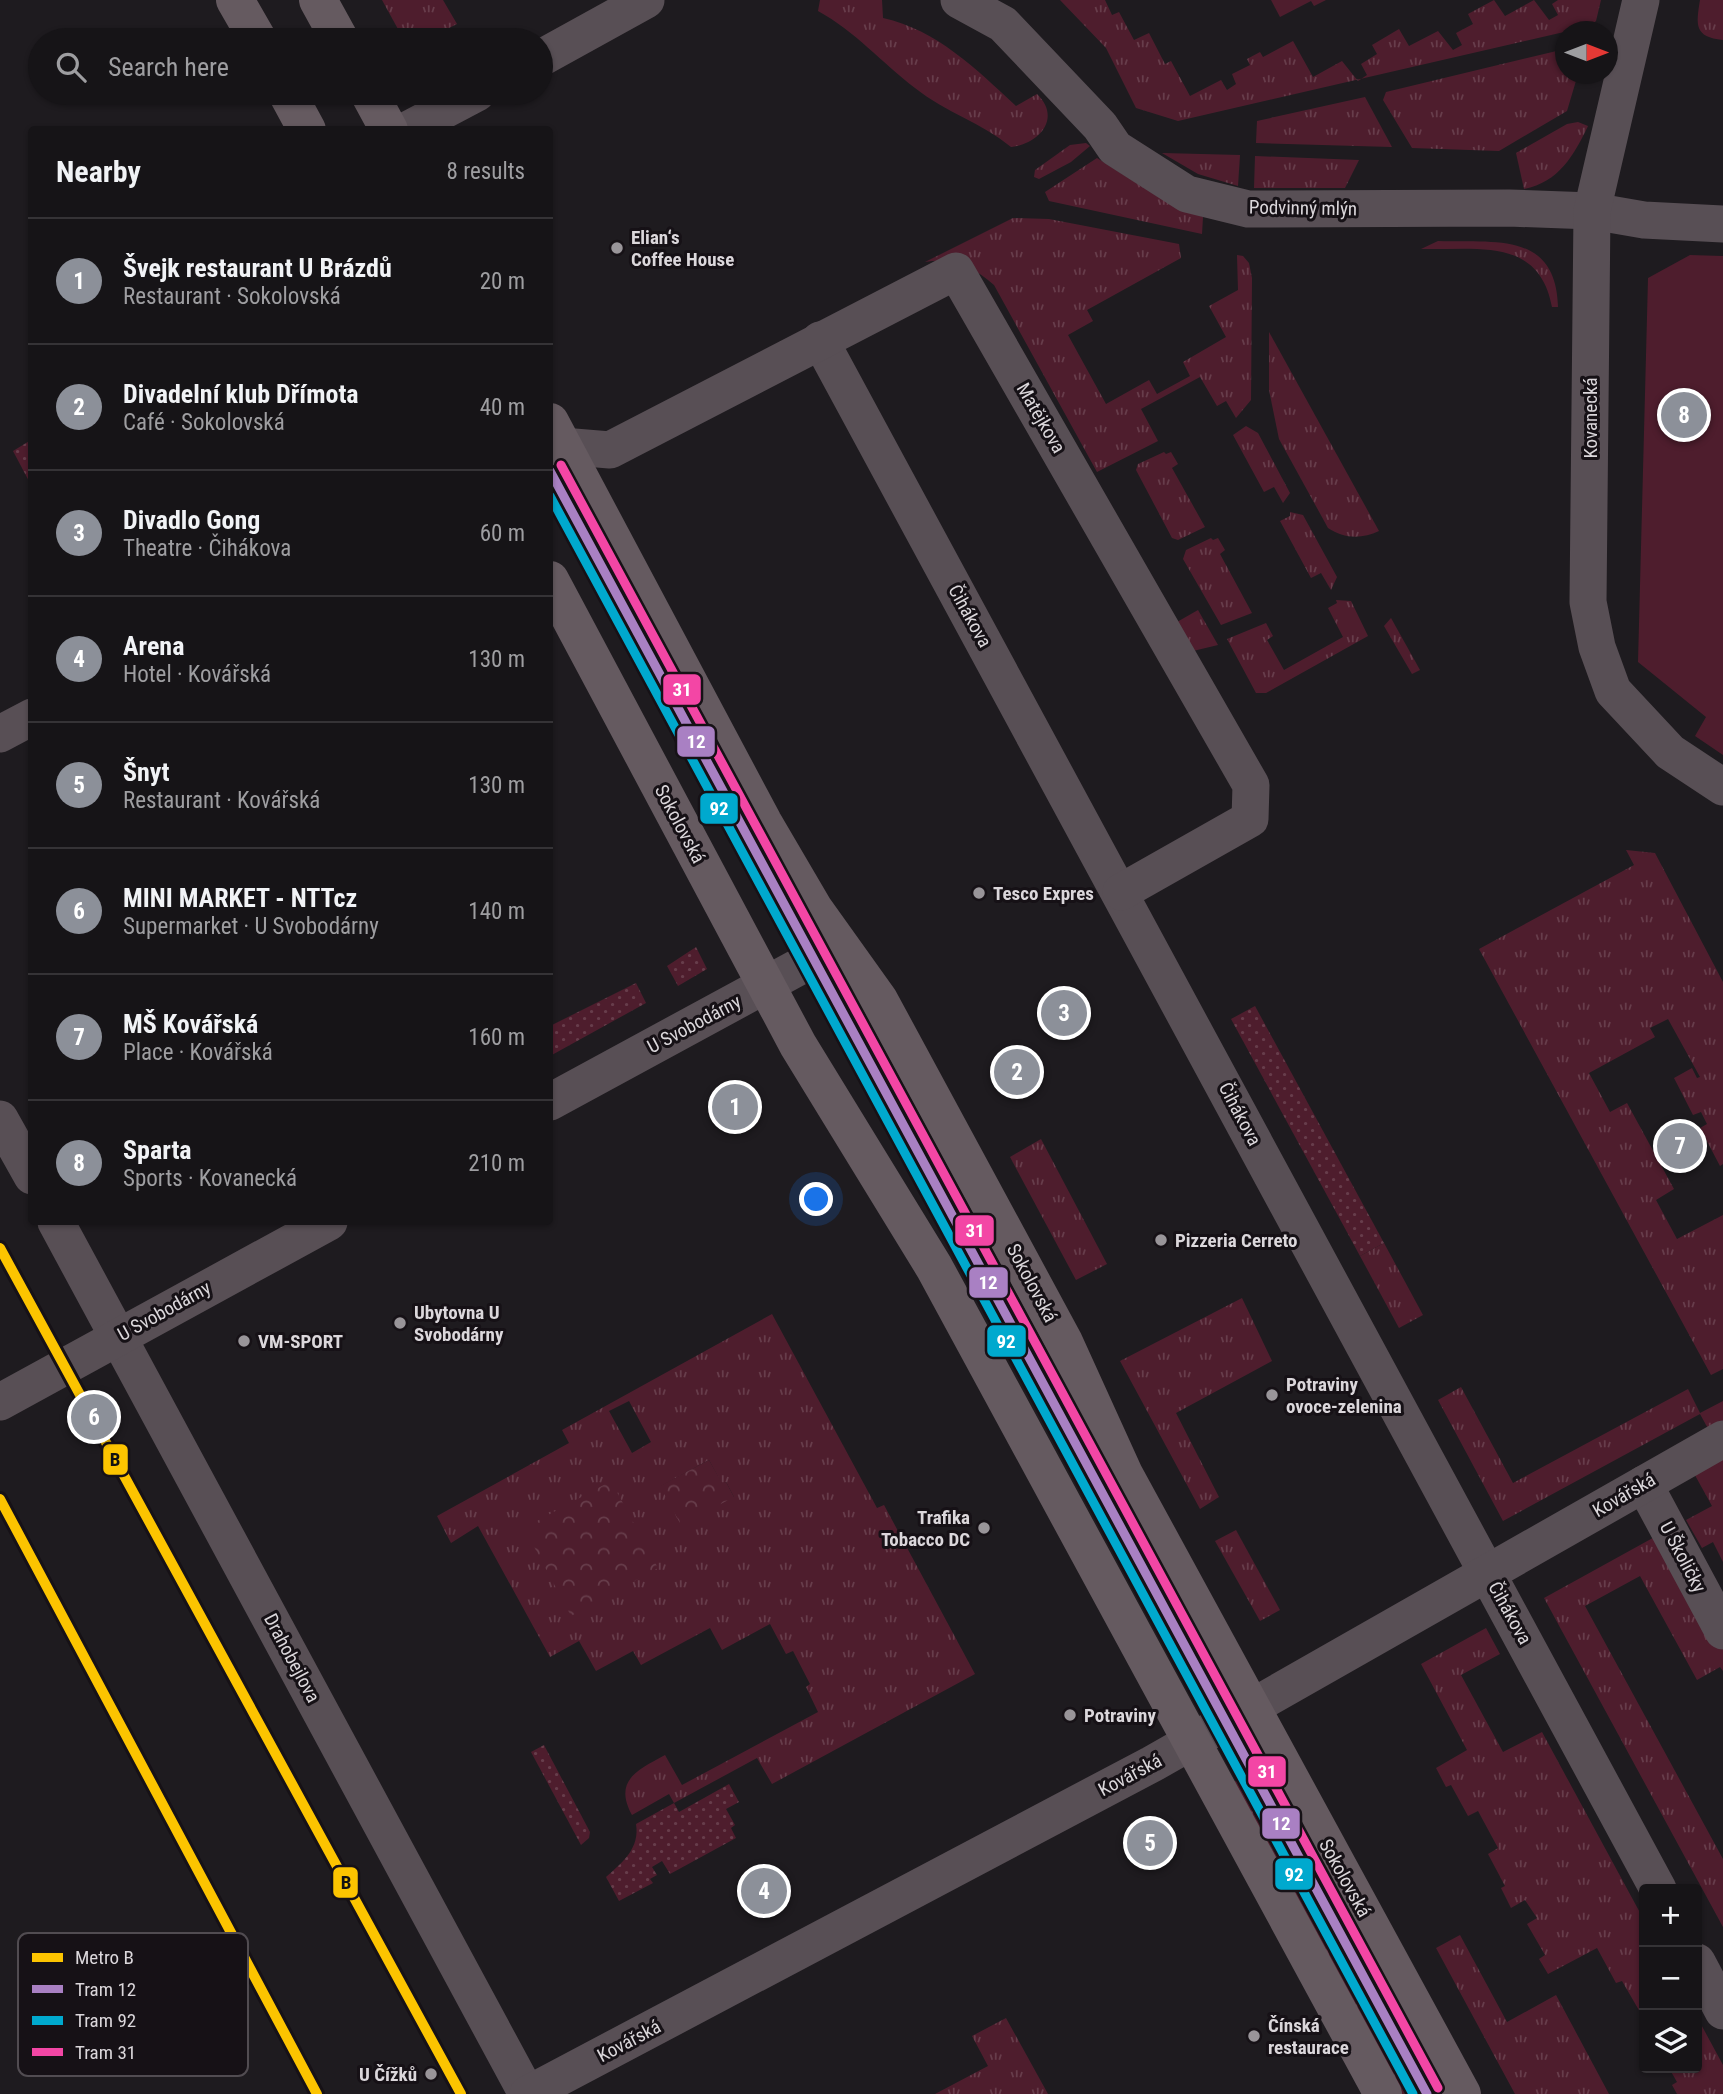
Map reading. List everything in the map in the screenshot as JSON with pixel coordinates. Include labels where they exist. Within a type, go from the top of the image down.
[{"type":"main road","points":[[235,0],[251,28]]},
{"type":"main road","points":[[318,0],[333,28]]},
{"type":"main road","points":[[293,105],[305,126]]},
{"type":"main road","points":[[375,105],[387,126]]},
{"type":"main road","name":"Sokolovská","points":[[554,438],[763,822],[839,945],[879,1000],[1064,1342],[1124,1474],[1462,2094]]},
{"type":"main road","name":"Sokolovská","points":[[553,586],[798,1045],[934,1267],[1382,2094]]},
{"type":"street","points":[[553,51],[646,0]]},
{"type":"street","name":"Podvinný mlýn","points":[[959,0],[1003,24],[1100,125],[1115,148],[1187,194],[1248,209],[1592,211],[1644,220],[1723,223]]},
{"type":"street","name":"Kovanecká","points":[[1641,0],[1592,211],[1588,602],[1597,647],[1614,691],[1670,752],[1723,787]]},
{"type":"street","points":[[415,126],[454,105]]},
{"type":"street","name":"Matějkova","points":[[554,438],[610,450],[956,271],[1251,785],[1250,819],[1121,892]]},
{"type":"street","name":"Čihákova","points":[[820,340],[1655,1884]]},
{"type":"street","points":[[0,734],[28,719]]},
{"type":"street","name":"U Svobodárny","points":[[553,1100],[839,945]]},
{"type":"street","points":[[0,1119],[28,1169]]},
{"type":"street","name":"Drahobejlova","points":[[58,1225],[528,2094]]},
{"type":"street","name":"U Svobodárny","points":[[0,1402],[323,1225]]},
{"type":"street","name":"Kovářská","points":[[528,2094],[1191,1741],[1723,1439]]},
{"type":"street","name":"U Školičky","points":[[1644,1484],[1723,1631]]},
{"type":"street","points":[[1702,1971],[1723,2011]]},
{"type":"green space","points":[[382,0],[443,0],[457,24],[449,28],[397,28]]},
{"type":"green space","points":[[820,0],[882,0],[883,18],[903,24],[938,41],[971,65],[1016,106],[1037,94],[1047,112],[1044,128],[1030,141],[1011,147],[915,88],[856,38],[818,11]]},
{"type":"green space","points":[[1060,0],[1105,0],[1112,15],[1119,12],[1134,40],[1149,33],[1165,64],[1171,61],[1190,96],[1221,80],[1227,90],[1236,84],[1232,74],[1250,65],[1247,59],[1260,52],[1263,57],[1293,41],[1313,77],[1342,61],[1357,80],[1178,121],[1136,108],[1106,48]]},
{"type":"green space","points":[[1271,0],[1326,0],[1314,6],[1311,1],[1280,17]]},
{"type":"green space","points":[[1494,0],[1505,16],[1534,0],[1549,20],[1558,15],[1552,4],[1558,0],[1601,0],[1596,21],[1555,21],[1555,34],[1361,79],[1367,75],[1361,64],[1377,54],[1372,45],[1399,29],[1409,46],[1438,31],[1453,50],[1462,45],[1456,33],[1473,24],[1468,14]]},
{"type":"green space","points":[[1700,0],[1723,0],[1723,40],[1707,36],[1699,28]]},
{"type":"green space","points":[[1555,51],[1555,84],[1575,84],[1567,111],[1499,151],[1412,148],[1383,100],[1386,92]]},
{"type":"green space","points":[[1365,97],[1392,147],[1256,143],[1257,121]]},
{"type":"green space","points":[[1578,122],[1588,126],[1564,166],[1547,180],[1524,189],[1516,153],[1567,124]]},
{"type":"green space","points":[[1086,143],[1090,146],[1071,162],[1039,179],[1034,177],[1035,170],[1070,145]]},
{"type":"green space","points":[[1162,153],[1240,155],[1238,186],[1198,174]]},
{"type":"green space","points":[[1255,156],[1359,160],[1345,188],[1254,188]]},
{"type":"green space","points":[[1097,158],[1157,196],[1203,217],[1202,234],[1049,201],[1045,192]]},
{"type":"green space","points":[[1013,218],[1049,219],[1179,244],[1181,258],[1087,310],[1093,321],[1068,335],[1106,404],[1149,380],[1157,394],[1190,376],[1183,362],[1226,337],[1209,306],[1238,290],[1237,255],[1243,256],[1249,263],[1252,278],[1251,400],[1236,418],[1226,401],[1217,406],[1200,377],[1141,409],[1158,441],[1097,472],[994,285],[979,273],[954,262],[925,262]]},
{"type":"green space","points":[[1438,241],[1500,243],[1519,246],[1534,253],[1546,265],[1555,282],[1558,307],[1552,307],[1545,284],[1534,269],[1520,258],[1484,249],[1421,249]]},
{"type":"green space","points":[[1690,255],[1723,256],[1723,755],[1695,736],[1706,717],[1638,662],[1648,278]]},
{"type":"green space","points":[[1269,332],[1379,531],[1353,537],[1328,528],[1279,439],[1269,390]]},
{"type":"green space","points":[[1246,426],[1258,433],[1290,493],[1283,503],[1274,487],[1264,492],[1233,435]]},
{"type":"green space","points":[[28,442],[28,479],[13,451]]},
{"type":"green space","points":[[1164,452],[1171,452],[1178,464],[1172,468],[1205,527],[1178,540],[1172,538],[1136,470],[1138,464]]},
{"type":"green space","points":[[1290,512],[1303,515],[1337,577],[1331,590],[1321,573],[1311,578],[1280,521],[1290,516]]},
{"type":"green space","points":[[1211,538],[1218,538],[1225,550],[1220,554],[1252,613],[1221,625],[1183,559],[1186,550]]},
{"type":"green space","points":[[1336,600],[1351,601],[1368,636],[1266,693],[1256,693],[1227,639],[1266,623],[1273,636],[1267,640],[1284,670],[1343,637],[1328,608],[1337,603]]},
{"type":"green space","points":[[1198,610],[1218,645],[1193,651],[1177,622]]},
{"type":"green space","points":[[1391,618],[1420,670],[1412,674],[1384,626]]},
{"type":"green space","points":[[1626,850],[1655,853],[1723,982],[1723,1164],[1720,1166],[1700,1128],[1707,1124],[1701,1112],[1693,1115],[1674,1078],[1692,1068],[1697,1078],[1700,1077],[1668,1019],[1650,1028],[1655,1037],[1589,1073],[1610,1112],[1627,1103],[1674,1189],[1656,1200],[1677,1239],[1723,1215],[1723,1369],[1711,1375],[1479,949],[1634,865]]},
{"type":"green space","points":[[696,947],[707,969],[678,986],[667,966]]},
{"type":"green space","points":[[636,983],[646,1003],[553,1054],[553,1024]]},
{"type":"green space","points":[[1255,1006],[1384,1243],[1360,1256],[1231,1019]]},
{"type":"green space","points":[[1041,1139],[1107,1264],[1076,1280],[1010,1157]]},
{"type":"green space","points":[[1384,1243],[1423,1315],[1399,1328],[1360,1256]]},
{"type":"green space","points":[[1242,1298],[1272,1361],[1176,1413],[1219,1497],[1200,1509],[1120,1361]]},
{"type":"green space","points":[[772,1314],[877,1508],[884,1505],[975,1674],[772,1784],[757,1758],[674,1803],[669,1794],[632,1815],[625,1793],[627,1785],[638,1771],[655,1760],[665,1755],[682,1785],[818,1712],[806,1687],[810,1684],[793,1651],[786,1654],[770,1624],[722,1650],[710,1628],[641,1665],[633,1651],[596,1671],[579,1641],[550,1657],[478,1526],[451,1543],[437,1516],[569,1443],[562,1430]],"holes":[[[629,1401],[651,1442],[632,1453],[609,1411]],[[709,1460],[722,1484],[726,1482],[734,1497],[661,1486]]]},
{"type":"green space","points":[[1461,1387],[1513,1483],[1688,1389],[1700,1413],[1723,1401],[1723,1562],[1713,1542],[1702,1548],[1686,1520],[1712,1506],[1691,1468],[1721,1452],[1700,1414],[1503,1521],[1438,1400]]},
{"type":"green space","points":[[709,1460],[722,1483],[726,1482],[734,1497],[681,1525],[660,1486]]},
{"type":"green space","points":[[611,1481],[658,1568],[571,1616],[524,1528]]},
{"type":"green space","points":[[1236,1530],[1280,1610],[1260,1621],[1215,1541]]},
{"type":"green space","points":[[1660,1534],[1723,1650],[1723,1671],[1720,1667],[1697,1680],[1640,1576],[1585,1606],[1723,1859],[1723,1927],[1702,1884],[1544,1598]]},
{"type":"green space","points":[[1486,1628],[1500,1654],[1461,1675],[1503,1752],[1542,1732],[1639,1911],[1639,2010],[1622,1981],[1616,1983],[1597,1948],[1548,1974],[1539,1959],[1545,1955],[1527,1924],[1537,1918],[1525,1900],[1511,1908],[1501,1888],[1505,1886],[1488,1854],[1498,1848],[1478,1811],[1468,1816],[1451,1785],[1446,1787],[1436,1768],[1467,1750],[1421,1664]]},
{"type":"green space","points":[[544,1745],[590,1832],[589,1838],[581,1845],[531,1752]]},
{"type":"green space","points":[[1262,1768],[1438,2094],[1400,2094],[1230,1784]]},
{"type":"green space","points":[[729,1784],[739,1802],[726,1809],[735,1825],[731,1828],[736,1838],[670,1874],[662,1861],[652,1867],[657,1875],[650,1879],[653,1883],[619,1901],[606,1877],[633,1847],[637,1833],[636,1824],[674,1803],[679,1812]]},
{"type":"green space","points":[[1460,1935],[1507,2022],[1556,1995],[1609,2094],[1515,2094],[1436,1948]]},
{"type":"green space","points":[[1006,2018],[1048,2094],[935,2094],[988,2066],[972,2036]]},
{"type":"green space","points":[[1702,2026],[1723,2065],[1723,2094],[1677,2094],[1672,2085],[1677,2082],[1672,2073],[1702,2073]]},
{"type":"metro line","name":"B","points":[[0,1248],[461,2094]]},
{"type":"metro line","name":"B","points":[[0,1499],[231,1933]]},
{"type":"metro line","name":"B","points":[[248,1964],[317,2094]]},
{"type":"tram line","name":"31","points":[[561,465],[1438,2088]]},
{"type":"tram line","name":"12","points":[[553,477],[1427,2094]]},
{"type":"tram line","name":"92","points":[[553,502],[1413,2094]]},
{"type":"place","name":"Elian‘s Coffee House","points":[[617,248]]},
{"type":"place","name":"Sparta","points":[[1684,415]]},
{"type":"place","name":"Tesco Expres","points":[[979,893]]},
{"type":"place","name":"Divadlo Gong","points":[[1064,1013]]},
{"type":"place","name":"Divadelní klub Dřímota","points":[[1017,1072]]},
{"type":"place","name":"Švejk restaurant U Brázdů","points":[[735,1107]]},
{"type":"place","name":"MŠ Kovářská","points":[[1680,1146]]},
{"type":"place","name":"Pizzeria Cerreto","points":[[1161,1240]]},
{"type":"place","name":"Ubytovna U Svobodárny","points":[[400,1323]]},
{"type":"place","name":"VM-SPORT","points":[[244,1341]]},
{"type":"place","name":"Potraviny ovoce-zelenina","points":[[1272,1395]]},
{"type":"place","name":"MINI MARKET - NTTcz","points":[[94,1417]]},
{"type":"place","name":"Trafika Tobacco DC","points":[[984,1528]]},
{"type":"place","name":"Potraviny","points":[[1070,1715]]},
{"type":"place","name":"Šnyt","points":[[1150,1843]]},
{"type":"place","name":"Arena","points":[[764,1891]]},
{"type":"place","name":"Čínská restaurace","points":[[1254,2036]]},
{"type":"place","name":"U Čížků","points":[[431,2074]]}]
